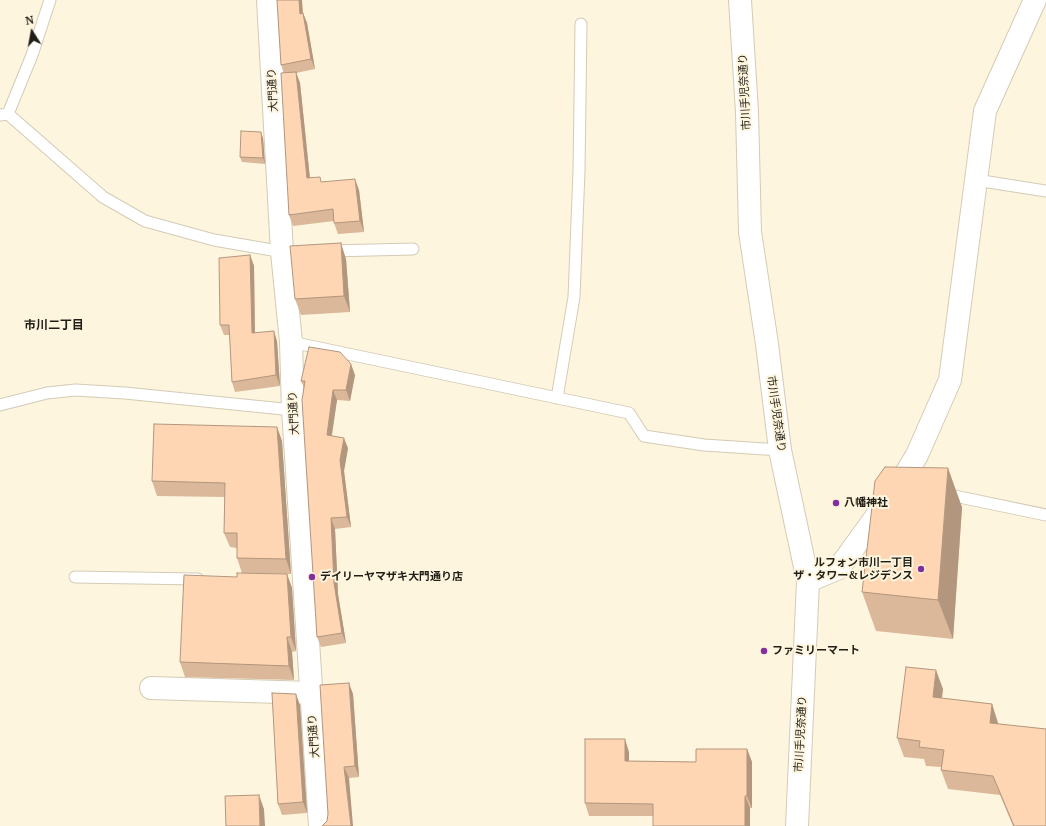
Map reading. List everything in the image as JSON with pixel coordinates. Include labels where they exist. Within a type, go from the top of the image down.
[{"type":"street","name":"大門通り","points":[[268,0],[290,252],[293,410],[300,581],[312,692],[320,826]]},
{"type":"street","name":"市川手児奈通り","points":[[740,0],[747,112],[750,232],[767,344],[780,450],[808,581],[797,826]]},
{"type":"street","points":[[808,581],[839,568],[903,485],[950,380],[985,111],[1035,0]]},
{"type":"street","points":[[151,688],[312,692]]},
{"type":"lane","points":[[50,0],[32,55],[4,115],[103,197],[145,221],[214,240],[290,252]]},
{"type":"lane","points":[[556,398],[574,297],[579,170],[581,24]]},
{"type":"lane","points":[[976,180],[1046,191]]},
{"type":"lane","points":[[321,251],[413,249]]},
{"type":"lane","points":[[291,342],[629,413],[644,436],[704,445],[780,450]]},
{"type":"lane","points":[[0,405],[47,393],[75,390],[125,393],[293,410]]},
{"type":"lane","points":[[938,492],[1046,515]]},
{"type":"lane","points":[[75,577],[209,580]]},
{"type":"building","points":[[277,0],[299,0],[300,14],[303,13],[311,59],[281,65]]},
{"type":"building","points":[[296,72],[307,178],[320,177],[321,182],[355,179],[360,221],[334,223],[333,209],[289,215],[281,73]]},
{"type":"building","points":[[241,131],[261,132],[263,158],[240,157]]},
{"type":"building","points":[[341,243],[344,296],[295,299],[290,246]]},
{"type":"building","points":[[250,255],[252,333],[274,331],[276,375],[232,382],[229,325],[220,325],[219,258]]},
{"type":"building","points":[[309,347],[340,352],[351,364],[346,390],[333,390],[327,435],[344,438],[340,460],[347,517],[331,518],[334,583],[342,633],[317,637],[302,400],[305,381],[301,381]]},
{"type":"building","points":[[154,424],[277,427],[286,559],[237,558],[237,533],[224,533],[225,483],[152,481]]},
{"type":"building","points":[[885,467],[948,468],[938,600],[862,592],[875,481]]},
{"type":"building","points":[[237,573],[287,574],[291,637],[287,637],[289,666],[180,662],[184,575],[237,577]]},
{"type":"building","points":[[906,667],[936,670],[933,697],[992,704],[990,723],[1046,729],[1046,826],[1014,826],[993,776],[941,770],[944,750],[919,747],[920,741],[897,738]]},
{"type":"building","points":[[349,683],[355,766],[344,767],[351,826],[322,826],[327,821],[328,814],[320,685]]},
{"type":"building","points":[[272,693],[296,694],[303,802],[278,804]]},
{"type":"building","points":[[585,739],[625,739],[625,761],[696,762],[696,749],[747,749],[747,796],[745,796],[745,826],[653,826],[653,804],[585,803]]},
{"type":"building","points":[[259,795],[260,826],[226,826],[225,796]]},
{"type":"place","name":"八幡神社","points":[[836,503]]},
{"type":"place","name":"ルフォン市川一丁目 ザ・タワー&レジデンス","points":[[921,569]]},
{"type":"place","name":"デイリーヤマザキ大門通り店","points":[[312,577]]},
{"type":"place","name":"ファミリーマート","points":[[764,651]]},
{"type":"district","name":"市川二丁目","points":[[54,326]]}]
